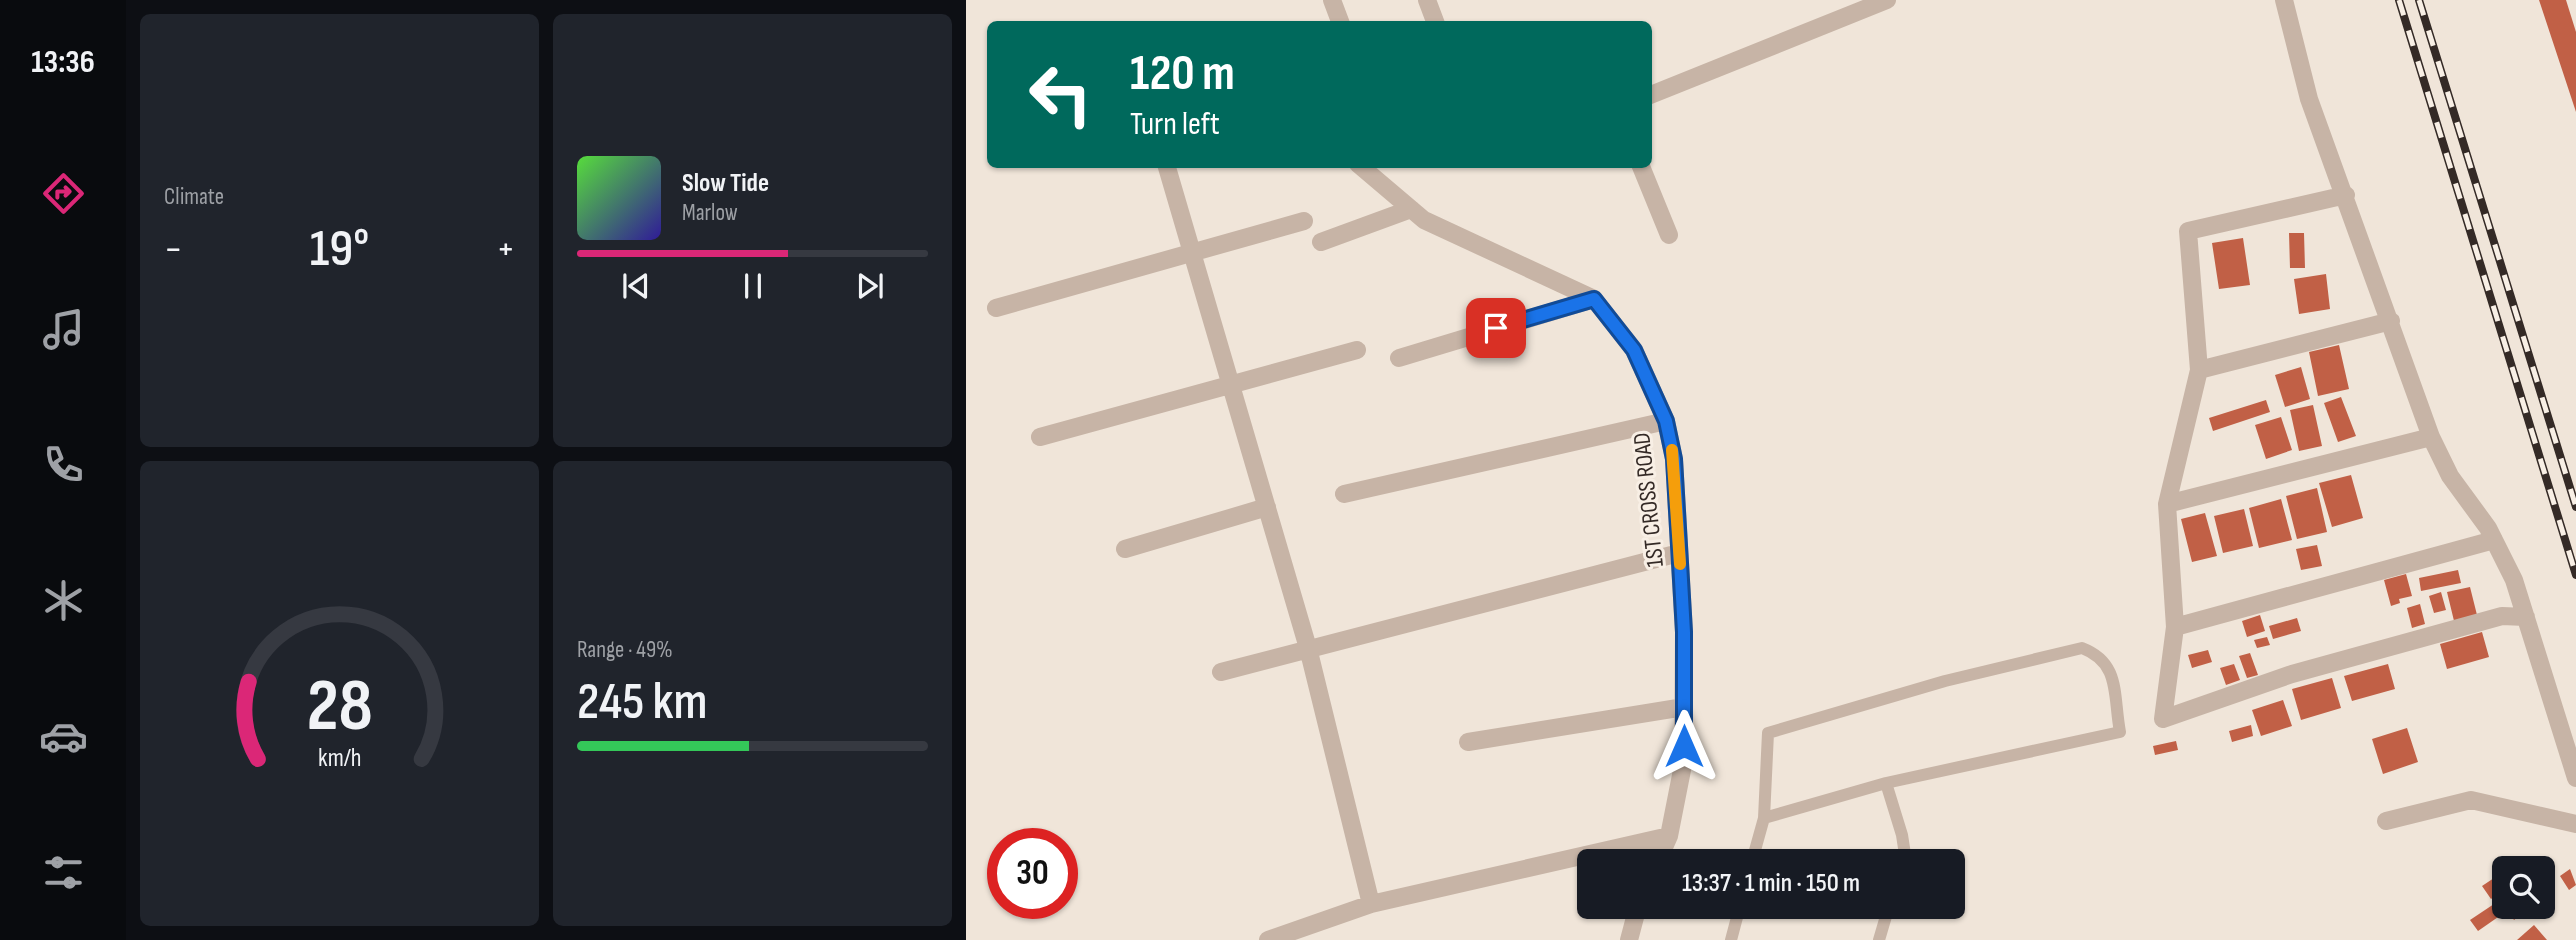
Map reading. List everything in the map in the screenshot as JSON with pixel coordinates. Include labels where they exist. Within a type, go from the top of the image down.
[{"type":"street","points":[[1332,0],[1340,21]]},
{"type":"street","points":[[1427,0],[1435,21]]},
{"type":"street","points":[[1652,94],[1887,0]]},
{"type":"street","points":[[2284,0],[2309,99],[2392,321],[2431,438],[2450,476],[2494,540],[2514,580],[2576,778]]},
{"type":"street","points":[[1167,168],[1308,648],[1371,904]]},
{"type":"street","name":"1ST CROSS ROAD","points":[[1363,168],[1424,220],[1594,299],[1634,350],[1666,421],[1674,459],[1679,553],[1684,765],[1669,836],[1663,849]]},
{"type":"street","points":[[1642,168],[1669,235]]},
{"type":"street","points":[[2346,195],[2188,231],[2199,370],[2167,504],[2175,627],[2163,719],[2292,674],[2502,616],[2526,617]]},
{"type":"street","points":[[1321,242],[1411,209]]},
{"type":"street","points":[[996,308],[1304,221]]},
{"type":"street","points":[[1399,358],[1594,299]]},
{"type":"street","points":[[2199,370],[2392,321]]},
{"type":"street","points":[[1040,437],[1357,350]]},
{"type":"street","points":[[1343,494],[1666,421]]},
{"type":"street","points":[[2167,504],[2431,438]]},
{"type":"street","points":[[1125,549],[1267,507]]},
{"type":"street","points":[[2175,627],[2494,540]]},
{"type":"street","points":[[1221,672],[1679,553]]},
{"type":"street","points":[[1468,743],[1684,707]]},
{"type":"street","points":[[2386,821],[2471,800],[2576,824]]},
{"type":"street","points":[[1268,940],[1371,904],[1669,836]]},
{"type":"street","points":[[1629,940],[1635,919]]},
{"type":"lane","points":[[1755,849],[1764,818],[1768,733],[1945,681],[2081,648],[2099,655],[2111,670],[2120,732],[1886,783],[1764,818]]},
{"type":"lane","points":[[1886,783],[1904,849]]},
{"type":"lane","points":[[1731,940],[1737,919]]},
{"type":"lane","points":[[1879,940],[1885,919]]},
{"type":"building","points":[[2539,0],[2566,0],[2576,32],[2576,112]]},
{"type":"building","points":[[2289,233],[2304,233],[2305,268],[2290,268]]},
{"type":"building","points":[[2243,238],[2250,285],[2219,289],[2212,243]]},
{"type":"building","points":[[2326,274],[2330,309],[2299,314],[2294,279]]},
{"type":"building","points":[[2339,345],[2349,389],[2318,396],[2309,352]]},
{"type":"building","points":[[2301,367],[2310,399],[2285,407],[2275,375]]},
{"type":"building","points":[[2341,397],[2356,436],[2338,442],[2324,403]]},
{"type":"building","points":[[2266,400],[2270,412],[2213,431],[2209,418]]},
{"type":"building","points":[[2313,405],[2322,446],[2299,451],[2290,410]]},
{"type":"building","points":[[2281,417],[2292,450],[2266,459],[2255,425]]},
{"type":"building","points":[[2351,475],[2363,518],[2332,527],[2319,483]]},
{"type":"building","points":[[2317,488],[2327,532],[2297,539],[2286,496]]},
{"type":"building","points":[[2281,499],[2292,540],[2259,548],[2249,508]]},
{"type":"building","points":[[2244,509],[2253,546],[2223,553],[2214,516]]},
{"type":"building","points":[[2205,513],[2217,556],[2192,562],[2181,519]]},
{"type":"building","points":[[2317,545],[2322,566],[2301,570],[2296,549]]},
{"type":"building","points":[[2458,570],[2461,583],[2421,591],[2419,578]]},
{"type":"building","points":[[2406,574],[2412,596],[2399,599],[2400,603],[2391,606],[2384,580]]},
{"type":"building","points":[[2470,587],[2478,619],[2455,625],[2447,592]]},
{"type":"building","points":[[2441,592],[2446,610],[2434,613],[2429,596]]},
{"type":"building","points":[[2420,604],[2425,624],[2412,628],[2407,608]]},
{"type":"building","points":[[2260,615],[2265,631],[2247,637],[2242,621]]},
{"type":"building","points":[[2297,618],[2301,631],[2273,639],[2269,626]]},
{"type":"building","points":[[2482,632],[2489,657],[2447,669],[2440,644]]},
{"type":"building","points":[[2267,637],[2270,645],[2257,648],[2254,640]]},
{"type":"building","points":[[2208,650],[2212,662],[2192,668],[2188,655]]},
{"type":"building","points":[[2250,653],[2258,675],[2247,678],[2239,656]]},
{"type":"building","points":[[2234,664],[2240,680],[2226,685],[2220,668]]},
{"type":"building","points":[[2388,664],[2395,689],[2352,701],[2344,676]]},
{"type":"building","points":[[2332,678],[2341,708],[2301,720],[2292,689]]},
{"type":"building","points":[[2283,700],[2292,726],[2261,736],[2252,710]]},
{"type":"building","points":[[2251,725],[2253,736],[2232,742],[2229,731]]},
{"type":"building","points":[[2407,728],[2418,762],[2383,774],[2372,739]]},
{"type":"building","points":[[2176,741],[2178,750],[2155,755],[2153,746]]},
{"type":"building","points":[[2570,869],[2576,885],[2569,890],[2560,876]]},
{"type":"building","points":[[2492,879],[2491,899],[2482,886]]},
{"type":"building","points":[[2492,905],[2492,919],[2495,919],[2478,931],[2470,920]]},
{"type":"building","points":[[2534,925],[2547,940],[2517,940]]},
{"type":"railway","points":[[2399,0],[2576,575]]},
{"type":"railway","points":[[2419,0],[2576,507]]},
{"type":"slow traffic","points":[[1672,450],[1680,564]]},
{"type":"route","points":[[1496,328],[1594,299],[1634,350],[1666,421],[1674,459],[1684,632],[1684,746]]}]
